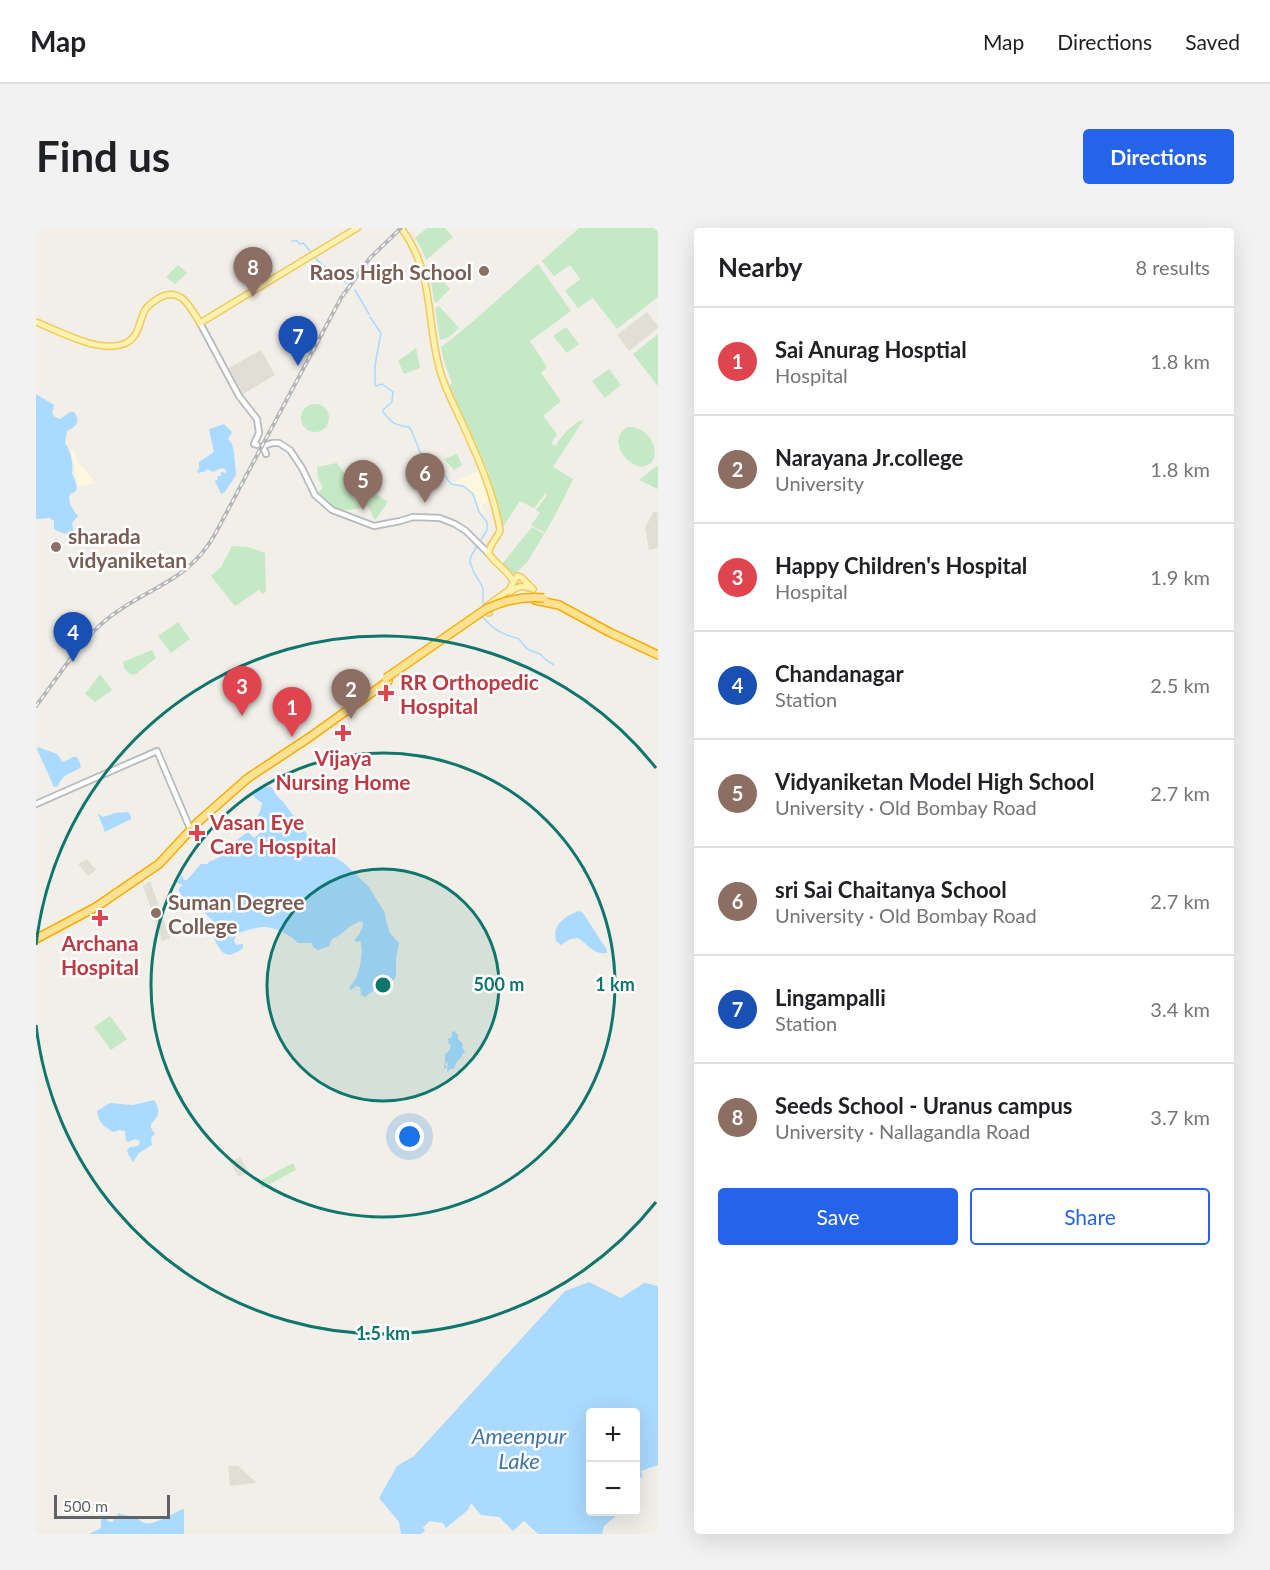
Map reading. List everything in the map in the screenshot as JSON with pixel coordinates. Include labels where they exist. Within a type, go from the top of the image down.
[{"type":"highway","points":[[36,937],[96,907],[159,864],[189,825],[247,774],[294,746],[484,613],[497,607],[521,600],[559,604],[609,632],[658,654]]},
{"type":"main road","points":[[309,257],[352,228]]},
{"type":"main road","points":[[202,320],[357,228]]},
{"type":"main road","points":[[403,228],[418,249],[426,273],[441,372],[484,468],[500,527],[499,538],[490,553]]},
{"type":"main road","points":[[36,321],[93,345],[119,344],[130,340],[135,335],[147,307],[170,293],[176,292],[183,295],[202,320],[243,399],[258,419],[259,446]]},
{"type":"main road","points":[[170,293],[178,295],[202,320],[239,396],[257,419],[259,446]]},
{"type":"main road","points":[[259,446],[279,443],[285,446],[302,468],[315,495],[332,510],[374,526],[413,517],[440,518],[462,528],[515,579]]},
{"type":"main road","points":[[515,579],[509,590],[495,602],[491,608],[492,612],[486,606],[495,602],[520,587],[532,589],[521,577],[515,579]]},
{"type":"main road","points":[[36,804],[157,751],[189,825]]},
{"type":"shaded area","points":[[647,312],[658,328],[629,351],[617,335]]},
{"type":"shaded area","points":[[261,350],[275,375],[243,394],[229,368]]},
{"type":"shaded area","points":[[71,450],[74,450],[78,462],[96,483],[78,486]]},
{"type":"shaded area","points":[[481,470],[492,501],[482,504],[485,514],[482,515],[474,493],[465,485],[456,484],[457,480]]},
{"type":"shaded area","points":[[654,511],[658,513],[658,548],[649,550],[645,528]]},
{"type":"shaded area","points":[[87,859],[96,870],[88,876],[78,864]]},
{"type":"shaded area","name":"Suman Degree College","points":[[150,881],[170,938],[162,941],[143,886]]},
{"type":"shaded area","points":[[240,1157],[249,1172],[239,1177],[230,1162]]},
{"type":"shaded area","points":[[228,1466],[238,1466],[257,1483],[230,1486]]},
{"type":"green space","points":[[427,228],[445,228],[453,237],[426,260],[415,238]]},
{"type":"green space","points":[[579,228],[658,228],[658,297],[617,329],[593,298],[578,308],[565,291],[580,279],[570,265],[554,276],[542,261]]},
{"type":"green space","points":[[538,264],[571,311],[530,341],[547,367],[541,373],[561,401],[543,416],[557,434],[551,444],[556,446],[568,430],[584,419],[553,467],[573,479],[545,533],[531,525],[540,513],[536,510],[547,495],[546,493],[534,508],[520,501],[503,527],[488,471],[449,385],[452,383],[441,347]]},
{"type":"green space","points":[[178,265],[187,273],[175,284],[166,277]]},
{"type":"green space","points":[[430,266],[450,289],[436,303],[434,301]]},
{"type":"green space","points":[[439,306],[459,328],[449,337],[440,340],[435,308]]},
{"type":"green space","points":[[566,327],[579,344],[567,353],[553,336]]},
{"type":"green space","points":[[658,334],[658,386],[633,354]]},
{"type":"green space","points":[[416,348],[420,368],[404,374],[398,361]]},
{"type":"green space","points":[[609,369],[621,385],[605,398],[592,381]]},
{"type":"green space","points":[[315,404],[325,408],[329,418],[325,428],[315,432],[305,428],[301,418],[305,408]]},
{"type":"green space","points":[[628,427],[639,429],[651,440],[655,452],[654,458],[648,465],[641,467],[633,464],[620,450],[618,442],[621,433]]},
{"type":"green space","points":[[457,454],[462,465],[454,470],[444,459]]},
{"type":"green space","points":[[337,463],[345,474],[352,477],[350,484],[388,502],[375,520],[368,506],[340,510],[329,505],[317,493],[323,488],[318,478],[317,467]]},
{"type":"green space","points":[[658,465],[658,489],[639,480]]},
{"type":"green space","points":[[532,527],[544,534],[528,561],[516,573],[512,573],[502,564]]},
{"type":"green space","points":[[232,546],[248,547],[265,553],[266,592],[262,594],[259,590],[235,606],[211,576],[221,567]]},
{"type":"green space","points":[[178,622],[190,639],[171,653],[158,636]]},
{"type":"green space","points":[[152,650],[156,658],[136,674],[131,675],[124,668],[123,662]]},
{"type":"green space","points":[[100,674],[112,690],[95,702],[85,694]]},
{"type":"green space","points":[[110,1016],[127,1039],[111,1050],[94,1027]]},
{"type":"green space","points":[[293,1163],[296,1170],[262,1188],[258,1182]]},
{"type":"water","points":[[36,394],[54,405],[52,413],[55,417],[60,419],[74,412],[77,419],[75,426],[67,431],[65,443],[71,457],[72,473],[77,488],[69,497],[71,506],[78,516],[72,523],[74,533],[72,536],[54,529],[54,521],[50,518],[36,519]]},
{"type":"water","points":[[224,424],[232,432],[228,439],[234,453],[236,475],[225,492],[221,494],[215,481],[218,479],[217,476],[221,476],[221,472],[226,473],[226,470],[222,468],[213,472],[207,469],[198,473],[197,471],[199,462],[214,452],[209,430]]},
{"type":"water","points":[[38,747],[57,754],[63,762],[77,757],[81,767],[65,776],[58,786],[54,787]]},
{"type":"water","points":[[265,787],[273,789],[302,823],[307,835],[322,844],[330,854],[344,863],[369,887],[385,913],[390,933],[399,943],[396,975],[394,980],[379,981],[373,991],[365,997],[361,995],[360,987],[356,986],[351,990],[349,988],[360,966],[361,945],[360,941],[354,940],[359,935],[363,925],[362,921],[332,939],[329,946],[318,950],[313,947],[312,943],[298,943],[287,934],[272,928],[261,927],[248,930],[237,935],[234,941],[236,945],[243,944],[243,948],[228,955],[221,951],[213,937],[223,929],[223,925],[215,923],[205,913],[185,901],[179,891],[183,885],[177,883],[182,874],[184,880],[187,880],[201,864],[207,864],[227,853],[232,856],[232,843],[248,832],[254,838],[261,832],[257,822],[262,803],[255,798],[252,792]]},
{"type":"water","points":[[128,812],[131,819],[105,832],[98,814],[103,817]]},
{"type":"water","points":[[578,911],[585,916],[607,953],[594,951],[578,938],[570,939],[561,945],[556,941],[558,926],[564,919]]},
{"type":"water","points":[[454,1031],[463,1044],[465,1052],[457,1061],[454,1069],[447,1072],[448,1062],[445,1069],[444,1066],[445,1054],[451,1045],[448,1039],[452,1037]]},
{"type":"water","points":[[154,1100],[158,1113],[151,1124],[155,1134],[151,1138],[152,1145],[139,1153],[133,1162],[127,1150],[139,1145],[140,1141],[135,1139],[128,1142],[125,1131],[114,1132],[108,1129],[100,1121],[97,1111],[110,1103],[133,1105]]},
{"type":"water","name":"Ameenpur Lake","points":[[589,1282],[621,1298],[644,1283],[658,1286],[658,1465],[641,1471],[643,1477],[640,1478],[640,1408],[586,1408],[586,1516],[615,1516],[604,1526],[602,1534],[538,1534],[524,1521],[513,1531],[499,1517],[481,1515],[471,1503],[468,1510],[446,1528],[443,1523],[430,1521],[423,1527],[425,1531],[421,1534],[401,1534],[399,1522],[379,1498],[397,1466],[414,1456],[565,1291]]},
{"type":"water","points":[[184,1509],[184,1534],[89,1534],[101,1528],[101,1520],[106,1517],[112,1522],[119,1513],[142,1522],[152,1523]]},
{"type":"waterway","points":[[292,241],[303,243],[312,253]]},
{"type":"waterway","points":[[315,257],[347,283]]},
{"type":"waterway","points":[[355,290],[369,314]]},
{"type":"waterway","points":[[370,317],[381,333],[375,365],[375,384],[376,386],[382,384],[393,392],[392,402],[383,412],[394,423],[409,427],[420,452],[437,465],[451,484],[463,486],[473,494],[479,512],[487,522],[487,530],[471,556],[470,562],[483,588],[483,607]]},
{"type":"waterway","points":[[483,617],[495,629],[519,639],[527,649],[540,654],[554,665]]},
{"type":"railway","points":[[36,706],[96,629],[120,609],[178,575],[203,552],[214,536],[341,298],[370,258],[401,228]]},
{"type":"place","name":"Raos High School","points":[[484,271]]},
{"type":"place","name":"Seeds School - Uranus campus","points":[[253,297]]},
{"type":"place","name":"Lingampalli","points":[[298,366]]},
{"type":"place","name":"sri Sai Chaitanya School","points":[[425,503]]},
{"type":"place","name":"Vidyaniketan Model High School","points":[[363,510]]},
{"type":"place","name":"sharada vidyaniketan","points":[[56,547]]},
{"type":"place","name":"Chandanagar","points":[[73,662]]},
{"type":"place","name":"RR Orthopedic Hospital","points":[[386,693]]},
{"type":"place","name":"Happy Children's Hospital","points":[[242,716]]},
{"type":"place","name":"Narayana Jr.college","points":[[351,719]]},
{"type":"place","name":"Vijaya Nursing Home","points":[[343,733]]},
{"type":"place","name":"Sai Anurag Hosptial","points":[[292,737]]},
{"type":"place","name":"Vasan Eye Care Hospital","points":[[197,833]]},
{"type":"place","name":"Suman Degree College","points":[[156,913]]},
{"type":"place","name":"Archana Hospital","points":[[100,918]]}]
